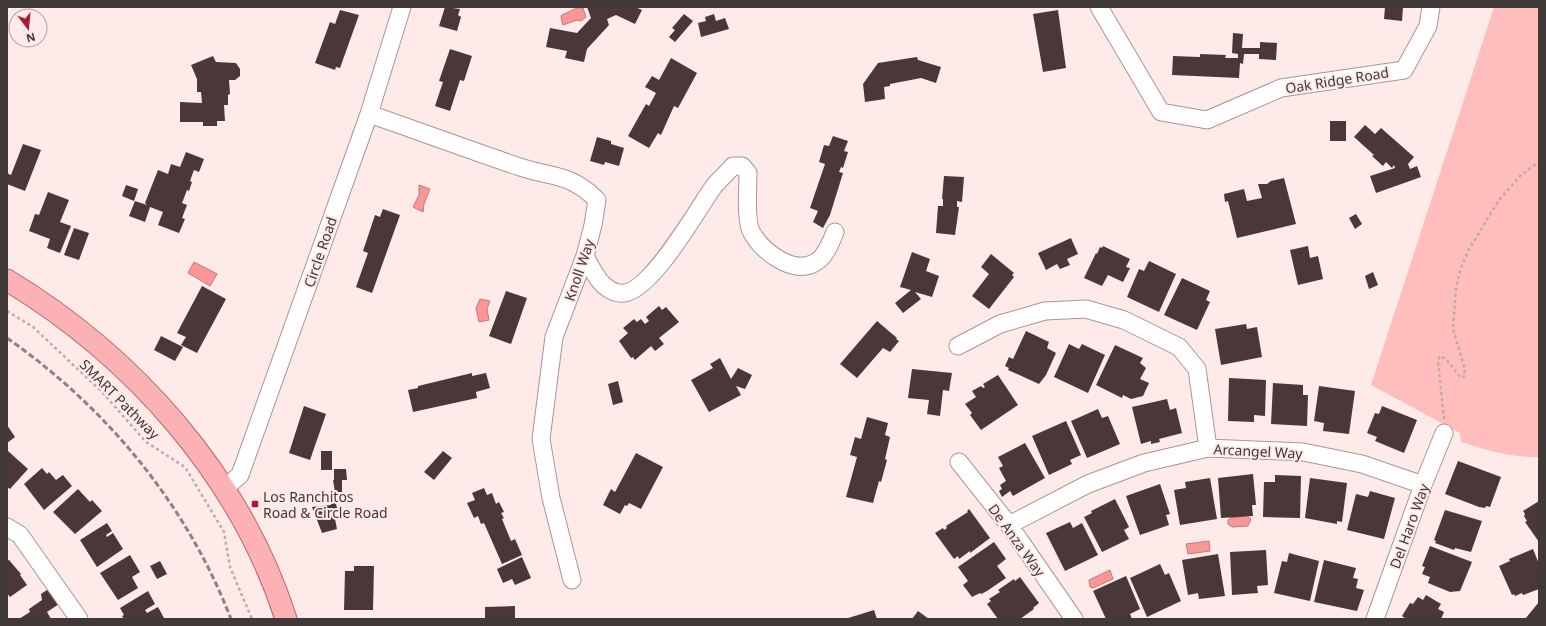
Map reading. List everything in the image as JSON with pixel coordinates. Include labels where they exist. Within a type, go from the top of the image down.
[{"type":"main road","points":[[7,280],[80,330],[113,358],[144,388],[187,438],[224,490],[264,563],[286,619]]},
{"type":"street","name":"Circle Road","points":[[224,490],[240,475],[369,114],[402,7]]},
{"type":"street","name":"Oak Ridge Road","points":[[1099,7],[1161,112],[1207,120],[1282,88],[1404,70],[1428,26],[1432,7]]},
{"type":"street","name":"Knoll Way","points":[[369,114],[521,167],[567,178],[584,187],[597,200],[593,226],[585,256],[554,337],[541,439],[550,498],[572,580]]},
{"type":"street","points":[[585,256],[594,274],[605,287],[620,294],[638,288],[660,265],[715,185],[733,166],[742,166],[748,173],[747,199],[751,232],[767,252],[795,266],[815,262],[828,248],[835,232]]},
{"type":"street","points":[[958,346],[1000,324],[1045,311],[1086,309],[1124,320],[1179,347],[1197,369],[1208,448]]},
{"type":"street","name":"Del Haro Way","points":[[1375,619],[1423,485],[1444,434]]},
{"type":"street","name":"Arcangel Way","points":[[1009,526],[1088,484],[1144,463],[1208,448],[1303,452],[1362,464],[1423,485]]},
{"type":"street","name":"De Anza Way","points":[[959,462],[1009,526],[1074,619]]},
{"type":"street","points":[[7,527],[20,535],[79,619]]},
{"type":"path","points":[[1444,434],[1444,412],[1438,361],[1440,356],[1446,358],[1461,378],[1465,376],[1464,366],[1453,329],[1456,287],[1461,268],[1468,251],[1499,200],[1521,175],[1539,162]]},
{"type":"path","name":"SMART Pathway","points":[[7,311],[33,327],[102,392],[146,442],[185,467],[224,532],[230,567],[252,619]]},
{"type":"shaded area","points":[[1494,7],[1539,7],[1539,457],[1509,455],[1461,442],[1460,433],[1371,385]]},
{"type":"shaded area","points":[[577,8],[583,8],[586,17],[581,21],[577,20],[563,25],[562,15]]},
{"type":"shaded area","points":[[419,185],[430,189],[424,204],[423,212],[413,207],[419,195]]},
{"type":"shaded area","points":[[194,262],[217,274],[210,286],[188,273]]},
{"type":"shaded area","points":[[480,299],[490,301],[487,309],[489,320],[479,322],[476,308]]},
{"type":"shaded area","points":[[1246,515],[1251,519],[1248,526],[1232,527],[1228,524],[1228,520],[1231,517],[1236,518]]},
{"type":"shaded area","points":[[1209,541],[1210,551],[1188,554],[1186,544]]},
{"type":"shaded area","points":[[1110,570],[1113,579],[1093,588],[1090,587],[1089,580]]},
{"type":"building","points":[[445,7],[460,9],[458,15],[461,17],[457,31],[439,26]]},
{"type":"building","points":[[587,7],[635,7],[642,10],[635,24],[616,15],[607,19],[609,25],[587,49],[584,62],[565,58],[567,51],[546,47],[550,28],[577,33],[591,18]]},
{"type":"building","points":[[1385,7],[1403,7],[1402,21],[1384,19]]},
{"type":"building","points":[[340,10],[359,15],[340,68],[336,67],[335,70],[315,63],[330,22],[335,24]]},
{"type":"building","points":[[1058,10],[1066,68],[1043,72],[1033,14]]},
{"type":"building","points":[[684,14],[693,21],[675,42],[669,37],[675,30],[672,28]]},
{"type":"building","points":[[714,14],[716,21],[725,18],[729,29],[701,37],[698,23],[706,21],[705,17]]},
{"type":"building","points":[[1233,33],[1243,34],[1242,48],[1260,48],[1260,42],[1277,43],[1276,60],[1259,59],[1259,54],[1244,54],[1243,64],[1240,63],[1239,78],[1172,75],[1173,56],[1200,57],[1200,54],[1226,55],[1225,58],[1238,58],[1238,54],[1232,53]]},
{"type":"building","points":[[450,49],[472,56],[464,81],[460,80],[450,111],[435,106],[443,82],[439,81]]},
{"type":"building","points":[[213,56],[216,62],[236,63],[240,69],[240,76],[235,80],[229,80],[230,94],[228,95],[228,105],[224,105],[225,121],[217,121],[217,126],[203,126],[203,122],[180,122],[180,102],[202,103],[201,92],[197,92],[197,79],[191,65]]},
{"type":"building","points":[[917,57],[918,60],[941,67],[936,83],[921,78],[890,84],[890,86],[884,87],[885,99],[865,102],[863,84],[878,63]]},
{"type":"building","points":[[671,58],[697,73],[678,108],[674,106],[661,135],[658,133],[649,148],[628,136],[646,104],[649,106],[656,93],[645,87],[652,76],[659,80]]},
{"type":"building","points":[[1330,121],[1346,121],[1346,141],[1330,141]]},
{"type":"building","points":[[1365,125],[1375,134],[1381,128],[1414,157],[1408,164],[1410,169],[1417,166],[1421,177],[1376,193],[1370,176],[1395,168],[1394,165],[1392,168],[1386,162],[1383,166],[1372,156],[1374,155],[1354,137]]},
{"type":"building","points":[[833,136],[848,141],[844,151],[848,152],[843,168],[841,167],[839,172],[843,173],[830,215],[823,228],[813,222],[818,211],[810,208],[825,164],[819,162],[824,145],[829,146]]},
{"type":"building","points":[[597,137],[611,141],[611,144],[624,148],[619,166],[605,162],[604,165],[590,161]]},
{"type":"building","points":[[23,144],[41,150],[25,191],[7,184],[7,173],[11,175]]},
{"type":"building","points":[[186,152],[204,159],[199,172],[194,170],[190,181],[192,182],[189,191],[187,190],[182,203],[187,205],[182,218],[185,219],[179,233],[158,225],[163,212],[150,207],[145,222],[129,216],[135,201],[147,205],[145,203],[158,170],[168,174],[171,164],[180,167]]},
{"type":"building","points":[[944,176],[964,177],[962,202],[957,201],[957,207],[959,207],[955,235],[936,233],[938,206],[943,206],[942,199]]},
{"type":"building","points":[[1284,178],[1296,224],[1237,238],[1228,201],[1225,202],[1224,194],[1244,189],[1247,201],[1262,198],[1258,184],[1267,184],[1271,181]]},
{"type":"building","points":[[126,185],[138,189],[134,201],[122,196]]},
{"type":"building","points":[[48,192],[69,200],[60,222],[71,226],[60,253],[47,248],[50,239],[29,231],[35,214],[39,215]]},
{"type":"building","points":[[383,209],[400,215],[372,293],[356,287],[368,253],[363,251],[375,215],[380,217]]},
{"type":"building","points":[[1356,214],[1362,224],[1355,229],[1349,218]]},
{"type":"building","points":[[74,228],[89,233],[79,260],[64,255]]},
{"type":"building","points":[[1071,238],[1078,254],[1067,259],[1070,265],[1060,269],[1057,264],[1046,270],[1038,253]]},
{"type":"building","points":[[1103,246],[1130,259],[1126,267],[1130,268],[1123,282],[1108,275],[1102,286],[1084,278],[1096,253],[1097,254],[1100,247],[1102,248]]},
{"type":"building","points":[[1308,246],[1310,258],[1318,256],[1323,279],[1298,285],[1290,250]]},
{"type":"building","points":[[912,252],[930,259],[926,271],[939,276],[932,297],[915,292],[921,299],[903,313],[895,303],[911,290],[900,287]]},
{"type":"building","points":[[991,254],[1014,273],[1012,275],[1014,277],[989,309],[972,296],[989,274],[981,267]]},
{"type":"building","points":[[1149,261],[1176,274],[1159,312],[1127,297],[1139,269],[1144,271]]},
{"type":"building","points":[[1373,272],[1378,285],[1369,289],[1365,276]]},
{"type":"building","points":[[1182,278],[1210,291],[1206,300],[1210,302],[1197,330],[1164,315]]},
{"type":"building","points":[[202,286],[226,299],[197,353],[181,345],[186,337],[177,333]]},
{"type":"building","points":[[506,291],[527,298],[511,344],[489,336]]},
{"type":"building","points":[[659,306],[662,310],[666,307],[679,322],[659,338],[664,344],[655,351],[651,346],[635,360],[633,357],[631,358],[619,341],[628,333],[623,328],[634,319],[637,322],[641,319],[645,324],[649,321],[646,317]]},
{"type":"building","points":[[877,321],[899,341],[890,352],[883,348],[857,378],[840,364]]},
{"type":"building","points":[[1246,324],[1247,329],[1257,327],[1262,357],[1221,365],[1215,329]]},
{"type":"building","points":[[1026,331],[1049,342],[1047,348],[1056,353],[1046,375],[1039,384],[1008,370],[1009,368],[1005,366],[1009,357],[1013,359]]},
{"type":"building","points":[[161,336],[183,347],[175,361],[154,350]]},
{"type":"building","points":[[1069,344],[1079,349],[1082,344],[1105,355],[1088,393],[1054,377]]},
{"type":"building","points":[[1115,345],[1143,358],[1140,363],[1146,368],[1140,379],[1149,383],[1143,396],[1131,399],[1123,395],[1122,398],[1096,385]]},
{"type":"building","points":[[720,358],[731,379],[738,368],[752,375],[745,389],[736,386],[741,395],[709,412],[691,380],[713,368],[710,364]]},
{"type":"building","points":[[912,369],[952,373],[949,391],[943,390],[940,416],[927,414],[929,400],[908,398]]},
{"type":"building","points":[[472,373],[472,376],[486,373],[490,388],[476,392],[477,398],[413,412],[408,390],[418,388],[418,386]]},
{"type":"building","points":[[998,375],[1018,405],[981,430],[970,415],[972,413],[965,404],[976,397],[972,391],[981,386],[983,388],[985,387],[983,384]]},
{"type":"building","points":[[1229,378],[1266,380],[1265,416],[1254,415],[1254,422],[1228,421]]},
{"type":"building","points":[[618,381],[623,402],[613,405],[608,384]]},
{"type":"building","points":[[1273,383],[1303,385],[1303,395],[1308,395],[1307,426],[1271,424]]},
{"type":"building","points":[[1319,386],[1355,391],[1349,434],[1323,431],[1324,423],[1314,421]]},
{"type":"building","points":[[1167,399],[1170,410],[1176,408],[1182,433],[1159,439],[1160,442],[1151,444],[1151,441],[1141,444],[1132,407]]},
{"type":"building","points":[[304,406],[326,414],[310,460],[289,453]]},
{"type":"building","points":[[1382,406],[1417,420],[1404,453],[1375,441],[1377,437],[1367,433],[1375,413],[1379,414]]},
{"type":"building","points":[[1098,409],[1102,418],[1108,416],[1120,444],[1087,458],[1071,421]]},
{"type":"building","points":[[867,417],[888,423],[885,435],[890,437],[885,459],[887,460],[873,503],[846,497],[857,457],[850,455],[855,437],[861,439]]},
{"type":"building","points":[[1066,421],[1081,455],[1070,460],[1072,464],[1049,475],[1032,436]]},
{"type":"building","points":[[7,425],[15,437],[7,443]]},
{"type":"building","points":[[1025,443],[1045,478],[1013,496],[1010,491],[1002,497],[999,491],[1002,489],[1000,485],[1006,481],[999,468],[1003,466],[998,457]]},
{"type":"building","points":[[8,451],[28,469],[10,489],[7,487]]},
{"type":"building","points":[[321,451],[332,451],[332,470],[321,470]]},
{"type":"building","points":[[443,451],[452,458],[434,480],[424,472]]},
{"type":"building","points":[[636,453],[663,467],[641,509],[629,503],[627,506],[625,505],[620,514],[603,505],[611,489],[615,492]]},
{"type":"building","points":[[1458,461],[1501,477],[1490,507],[1479,507],[1445,494]]},
{"type":"building","points":[[42,468],[47,474],[49,472],[56,480],[63,475],[72,486],[44,510],[24,484]]},
{"type":"building","points":[[334,469],[346,469],[347,480],[342,480],[342,492],[335,492],[333,480]]},
{"type":"building","points":[[1253,474],[1256,505],[1252,505],[1253,516],[1221,518],[1218,478]]},
{"type":"building","points":[[1275,475],[1301,476],[1300,518],[1263,517],[1264,482],[1275,482]]},
{"type":"building","points":[[1210,478],[1217,519],[1180,525],[1174,490],[1186,488],[1185,482]]},
{"type":"building","points":[[1310,478],[1347,483],[1342,522],[1337,521],[1337,524],[1305,518]]},
{"type":"building","points":[[1160,484],[1170,514],[1166,515],[1169,525],[1140,535],[1126,496]]},
{"type":"building","points":[[484,488],[487,495],[492,493],[496,504],[499,502],[504,512],[501,513],[504,518],[502,519],[511,541],[515,539],[522,555],[502,564],[484,523],[481,524],[478,516],[474,518],[467,503],[475,500],[472,493]]},
{"type":"building","points":[[78,489],[90,502],[92,500],[102,511],[75,534],[53,512]]},
{"type":"building","points":[[1370,491],[1395,498],[1384,539],[1347,530],[1356,494],[1368,497]]},
{"type":"building","points":[[1115,499],[1129,527],[1124,530],[1129,539],[1102,552],[1084,517],[1092,513],[1091,511]]},
{"type":"building","points":[[335,500],[337,508],[333,509],[337,529],[322,533],[312,507],[331,505],[331,501]]},
{"type":"building","points":[[1539,501],[1539,542],[1525,522],[1527,521],[1523,511]]},
{"type":"building","points":[[969,509],[990,538],[970,553],[970,551],[959,559],[958,556],[954,559],[935,533],[943,528],[944,530],[947,528],[946,526],[968,512],[967,511]]},
{"type":"building","points":[[1445,510],[1482,521],[1471,552],[1455,548],[1454,550],[1435,543],[1436,541],[1434,540]]},
{"type":"building","points":[[1070,522],[1073,528],[1082,523],[1098,555],[1065,571],[1046,533]]},
{"type":"building","points":[[107,523],[112,531],[106,535],[107,537],[113,533],[123,549],[97,567],[80,540]]},
{"type":"building","points":[[994,542],[1006,559],[997,566],[1006,578],[987,591],[972,597],[963,585],[968,581],[958,567]]},
{"type":"building","points":[[1430,546],[1472,562],[1460,591],[1450,592],[1428,583],[1430,577],[1422,574],[1425,567],[1422,566]]},
{"type":"building","points":[[1533,549],[1539,564],[1539,589],[1523,595],[1522,593],[1515,596],[1514,594],[1512,595],[1499,566],[1510,561],[1509,559]]},
{"type":"building","points":[[1266,550],[1268,585],[1257,586],[1258,593],[1232,595],[1230,552]]},
{"type":"building","points":[[1289,553],[1319,561],[1310,601],[1274,593],[1282,561],[1287,562]]},
{"type":"building","points":[[1218,554],[1225,596],[1199,599],[1198,593],[1188,595],[1182,560]]},
{"type":"building","points":[[130,555],[140,572],[132,577],[138,588],[118,600],[100,573]]},
{"type":"building","points":[[522,557],[531,578],[515,585],[512,579],[503,583],[497,569]]},
{"type":"building","points":[[9,560],[21,574],[20,575],[27,585],[10,597],[7,593],[7,561]]},
{"type":"building","points":[[1324,560],[1356,568],[1353,578],[1358,579],[1356,588],[1364,590],[1357,611],[1314,602]]},
{"type":"building","points":[[160,561],[167,574],[157,579],[150,566]]},
{"type":"building","points":[[1160,564],[1165,575],[1169,573],[1181,601],[1147,617],[1130,578]]},
{"type":"building","points":[[354,566],[374,566],[373,610],[344,610],[345,571],[354,571]]},
{"type":"building","points":[[1126,576],[1140,609],[1130,614],[1132,619],[1106,619],[1093,591]]},
{"type":"building","points":[[1020,577],[1039,603],[1033,608],[1034,609],[1020,619],[998,619],[987,604],[991,601],[989,599],[1000,592],[998,590],[1014,579],[1015,581]]},
{"type":"building","points":[[47,590],[59,604],[47,612],[51,619],[19,619],[30,612],[29,609],[42,600],[41,594]]},
{"type":"building","points":[[148,591],[155,604],[145,610],[147,613],[158,607],[164,618],[124,619],[122,616],[124,615],[120,608]]},
{"type":"building","points":[[1426,595],[1441,604],[1438,609],[1444,612],[1441,619],[1406,619],[1402,616],[1410,603],[1413,604],[1418,597],[1423,600]]},
{"type":"building","points":[[1539,602],[1539,619],[1525,619]]},
{"type":"building","points":[[515,606],[515,619],[485,619],[485,607]]},
{"type":"building","points":[[874,610],[877,619],[845,619]]},
{"type":"building","points":[[918,611],[929,619],[912,619]]},
{"type":"railway","points":[[7,338],[44,365],[78,395],[140,462],[167,498],[192,537],[213,577],[231,619]]},
{"type":"place","name":"Los Ranchitos Road & Circle Road","points":[[255,504]]}]
